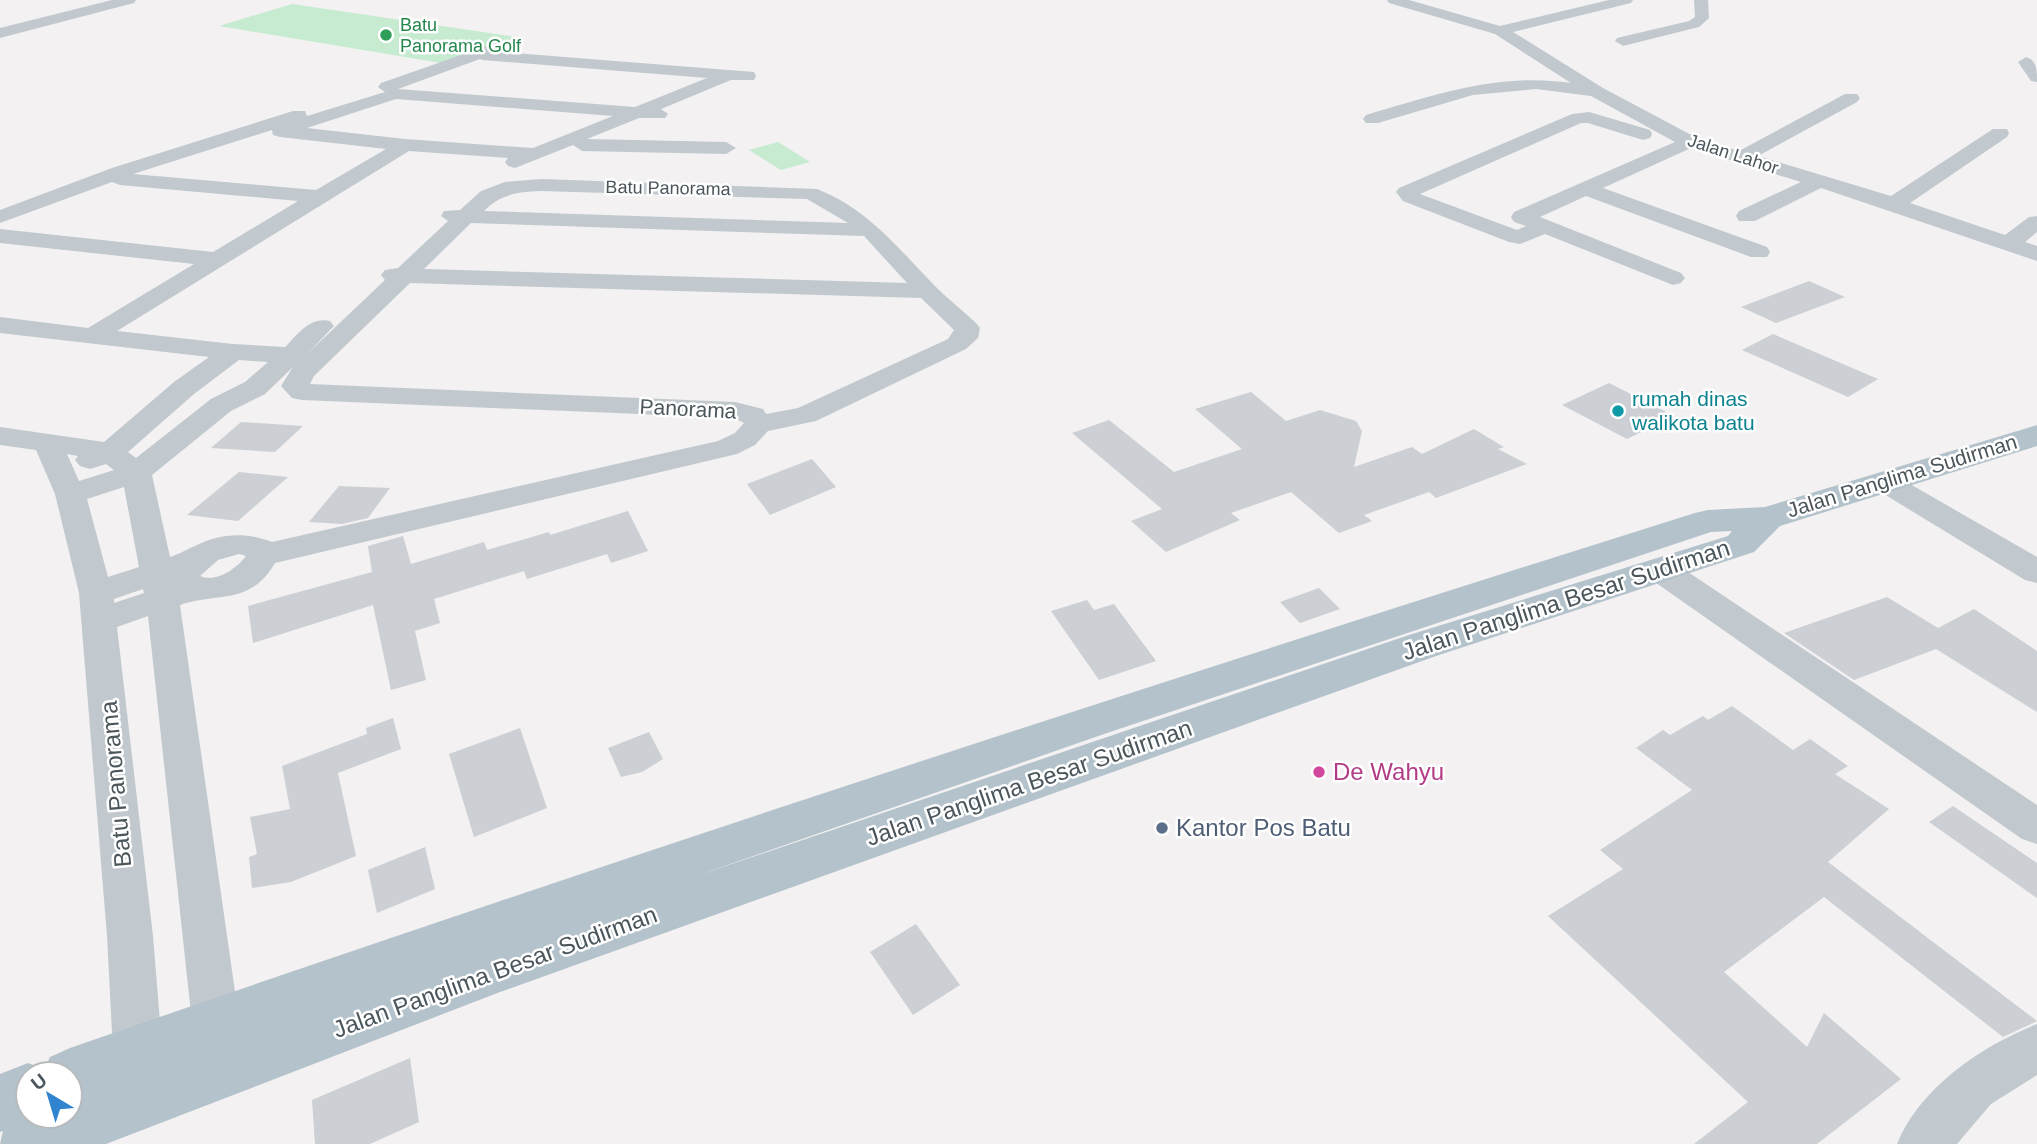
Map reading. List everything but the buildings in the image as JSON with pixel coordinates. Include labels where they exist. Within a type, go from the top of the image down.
[{"type":"main road","name":"Jalan Panglima Sudirman","points":[[1767,518],[2037,435]]},
{"type":"main road","name":"Jalan Panglima Besar Sudirman","points":[[28,1144],[495,970],[1408,650],[1741,544],[1767,518]]},
{"type":"main road","name":"Jalan Panglima Besar Sudirman","points":[[84,1072],[654,869],[1245,669],[1708,521],[1767,518]]},
{"type":"street","points":[[0,33],[129,0]]},
{"type":"street","points":[[1500,31],[1626,0]]},
{"type":"street","points":[[1623,41],[1694,24],[1702,18],[1701,0]]},
{"type":"street","name":"Jalan Lahor","points":[[1400,2],[1500,31],[1684,144],[1894,204],[2037,254]]},
{"type":"street","points":[[0,217],[119,172],[483,55],[504,45]]},
{"type":"street","points":[[483,55],[749,77],[744,82],[497,179]]},
{"type":"street","points":[[2026,62],[2037,77]]},
{"type":"street","points":[[302,392],[295,386],[303,372],[391,274],[452,216],[497,179],[536,154],[732,74]]},
{"type":"street","points":[[1372,119],[1479,89],[1507,85],[1534,84],[1597,92]]},
{"type":"street","points":[[536,154],[405,145],[280,131],[395,94],[659,114]]},
{"type":"street","points":[[1740,158],[1851,98]]},
{"type":"street","points":[[1544,226],[1520,237],[1410,197],[1406,192],[1582,117],[1684,144]]},
{"type":"street","points":[[1894,204],[2000,133]]},
{"type":"street","points":[[1493,229],[1684,144]]},
{"type":"street","points":[[93,335],[405,145]]},
{"type":"street","points":[[582,145],[726,148]]},
{"type":"street","points":[[0,225],[124,178],[320,197]]},
{"type":"street","name":"Batu Panorama","points":[[452,216],[484,197],[497,179],[803,192],[839,205],[870,230],[927,291],[967,328],[965,338],[946,350],[806,415],[759,424]]},
{"type":"street","points":[[1747,216],[1818,182]]},
{"type":"street","points":[[1583,188],[1759,252]]},
{"type":"street","points":[[452,216],[870,230]]},
{"type":"street","points":[[1522,217],[1673,278]]},
{"type":"street","points":[[2008,244],[2037,222]]},
{"type":"street","points":[[0,236],[215,259]]},
{"type":"street","points":[[0,436],[59,470],[136,473],[221,405],[255,388],[291,355],[391,274],[927,291]]},
{"type":"street","points":[[0,325],[233,352],[291,355]]},
{"type":"street","points":[[184,388],[184,369],[200,348]]},
{"type":"street","points":[[59,470],[110,452],[184,388],[233,352]]},
{"type":"street","name":"Panorama","points":[[98,607],[163,600],[196,574],[209,589],[240,581],[261,564],[263,555],[727,448],[745,439],[759,424],[752,415],[735,410],[255,388]]},
{"type":"street","points":[[110,452],[136,473],[163,600],[221,1072]]},
{"type":"street","name":"Batu Panorama","points":[[59,470],[98,607],[142,1101]]},
{"type":"street","points":[[1885,482],[2037,572]]},
{"type":"street","points":[[1661,570],[2037,827]]},
{"type":"street","points":[[1923,1144],[1973,1086],[2037,1048]]},
{"type":"green space","name":"Batu Panorama Golf","points":[[292,4],[517,37],[447,64],[219,26]]},
{"type":"green space","points":[[778,142],[810,162],[781,170],[749,150]]},
{"type":"place","name":"Batu Panorama Golf","points":[[386,35]]},
{"type":"place","name":"rumah dinas walikota batu","points":[[1618,411]]},
{"type":"place","name":"De Wahyu","points":[[1319,772]]},
{"type":"place","name":"Kantor Pos Batu","points":[[1162,828]]}]
